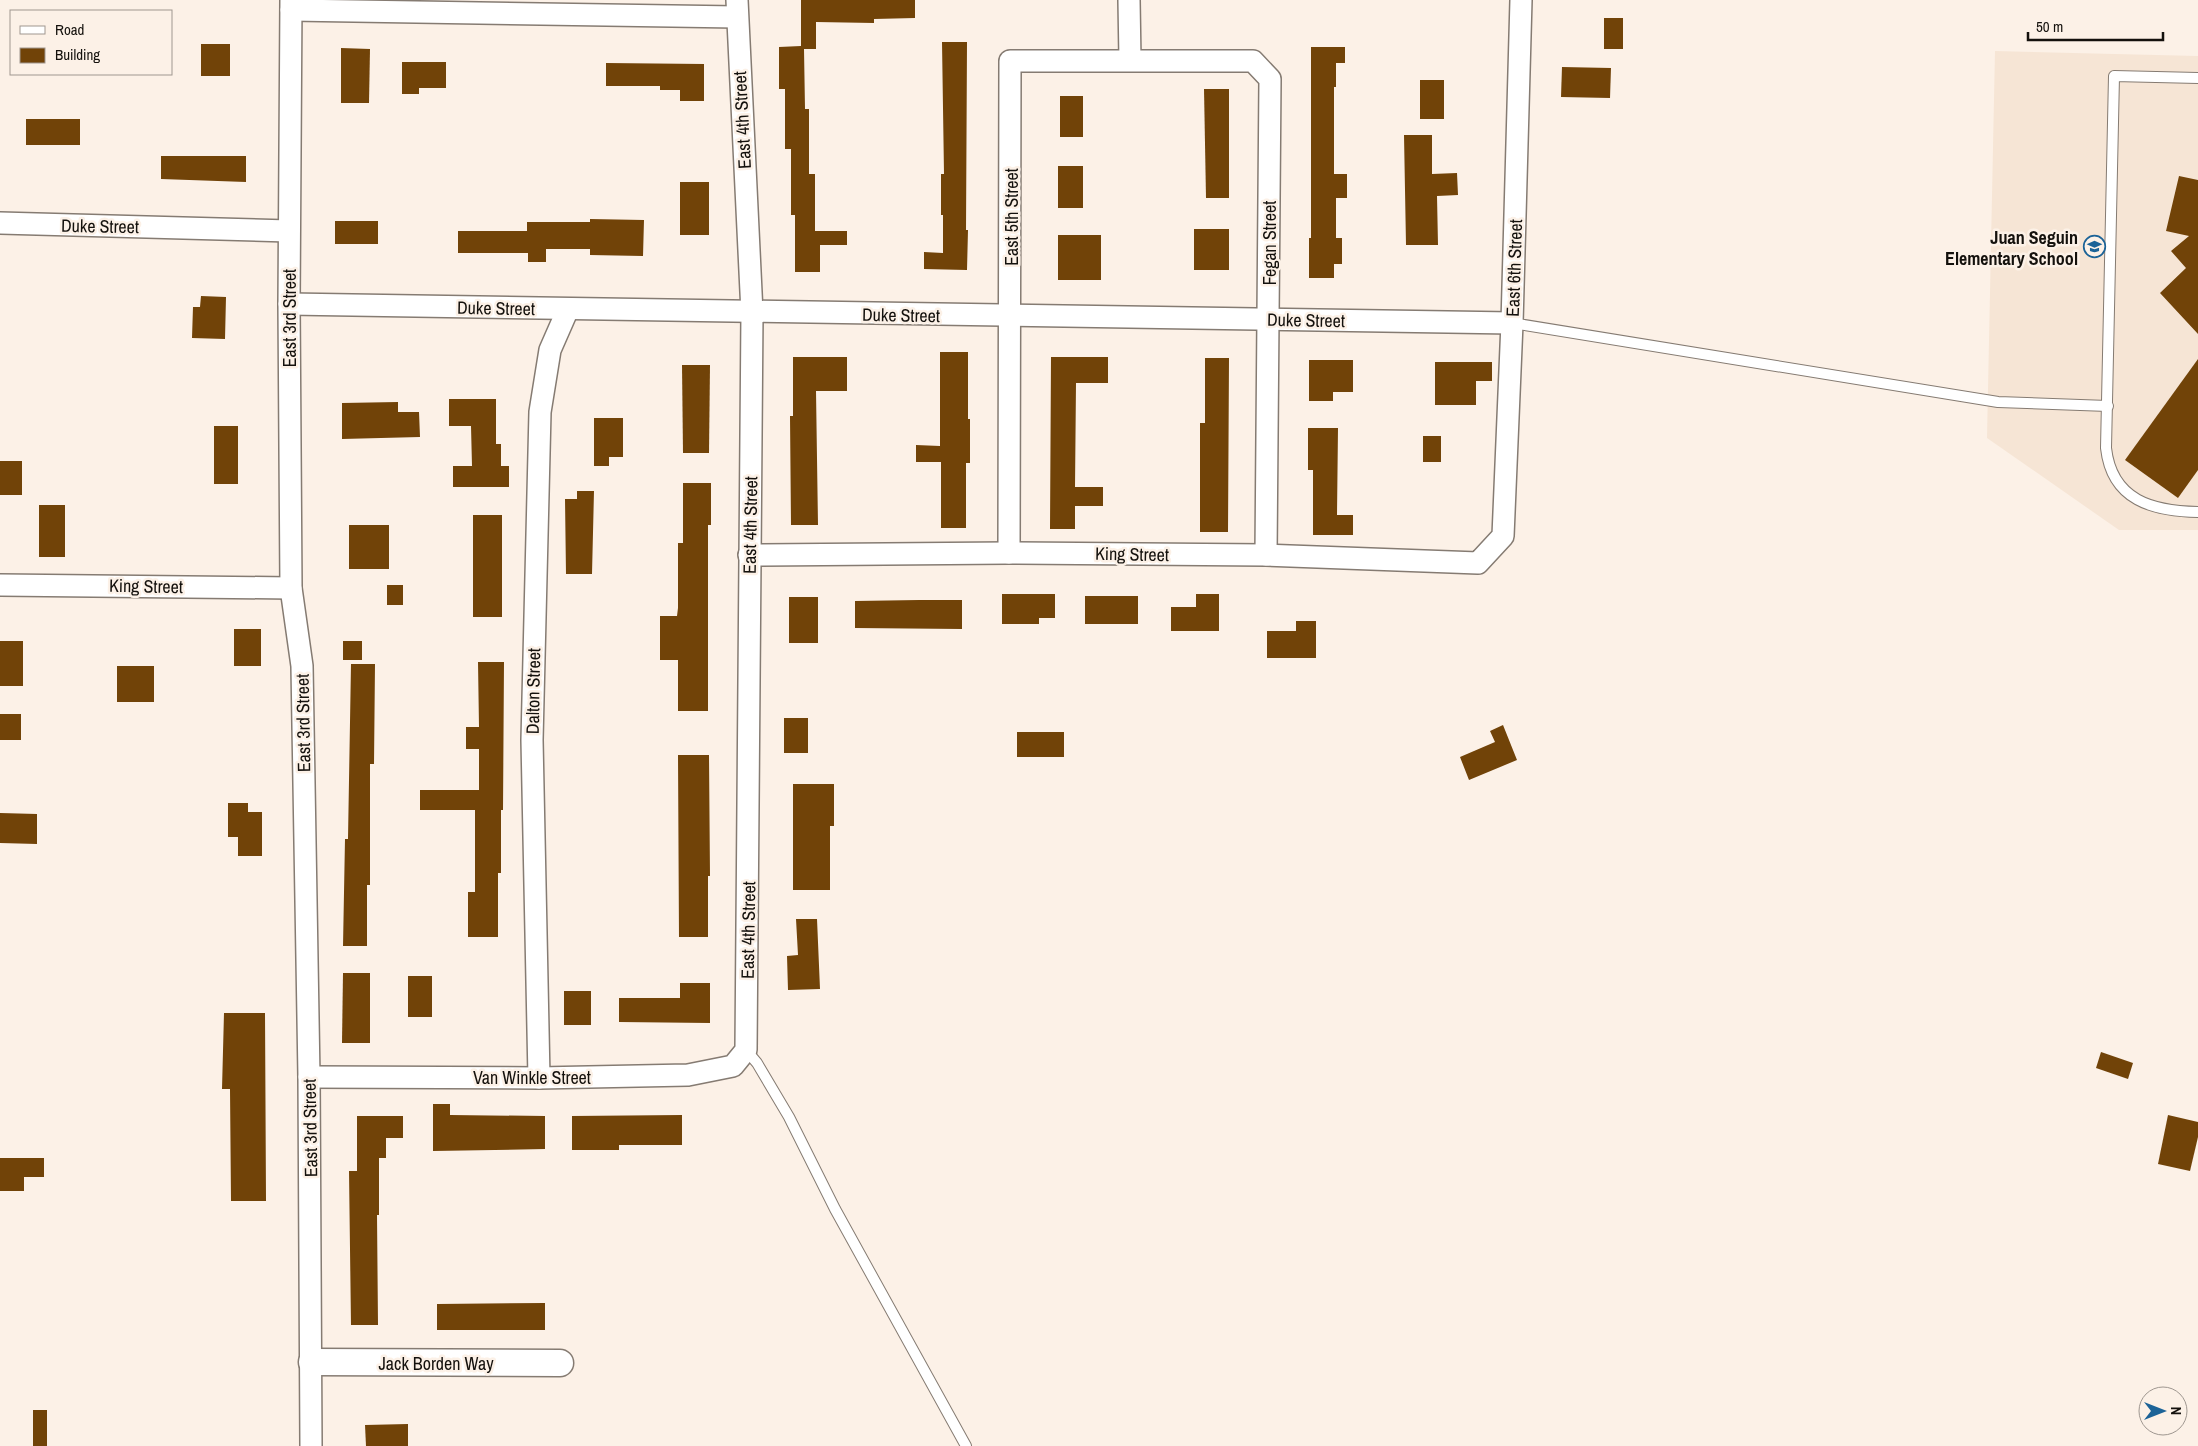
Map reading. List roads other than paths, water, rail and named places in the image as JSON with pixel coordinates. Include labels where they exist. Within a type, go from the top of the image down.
[{"type":"street","points":[[1129,0],[1130,60]]},
{"type":"street","name":"East 6th Street","points":[[1503,536],[1512,323],[1521,0]]},
{"type":"street","points":[[291,5],[737,8]]},
{"type":"street","name":"East 3rd Street","points":[[291,5],[289,230],[291,588],[302,666],[309,1077],[311,1446]]},
{"type":"street","name":"East 4th Street","points":[[737,8],[752,313],[746,1050]]},
{"type":"street","name":"East 5th Street","points":[[1009,553],[1011,317],[1010,62],[1130,60]]},
{"type":"street","name":"Fegan Street","points":[[1130,60],[1254,62],[1270,79],[1266,555]]},
{"type":"street","name":"Duke Street","points":[[0,223],[289,230]]},
{"type":"street","name":"Duke Street","points":[[289,304],[752,313],[1512,323]]},
{"type":"street","name":"Dalton Street","points":[[539,1078],[532,740],[540,412],[550,350],[568,310]]},
{"type":"street","name":"King Street","points":[[749,555],[1009,553],[1266,555],[1478,563],[1503,536]]},
{"type":"street","name":"King Street","points":[[0,585],[291,588]]},
{"type":"street","name":"Van Winkle Street","points":[[309,1077],[539,1078],[688,1075],[733,1066],[746,1050]]},
{"type":"street","name":"Jack Borden Way","points":[[312,1362],[560,1363]]},
{"type":"lane","points":[[2198,78],[2114,76],[2108,406],[2108,460],[2110,471],[2119,484],[2131,496],[2147,505],[2165,510],[2198,512]]},
{"type":"lane","points":[[1512,323],[2007,403],[2108,406]]},
{"type":"lane","points":[[746,1050],[757,1063],[789,1117],[839,1217],[966,1446]]},
{"type":"place","name":"Juan Seguin Elementary School","points":[[2094,247]]}]
